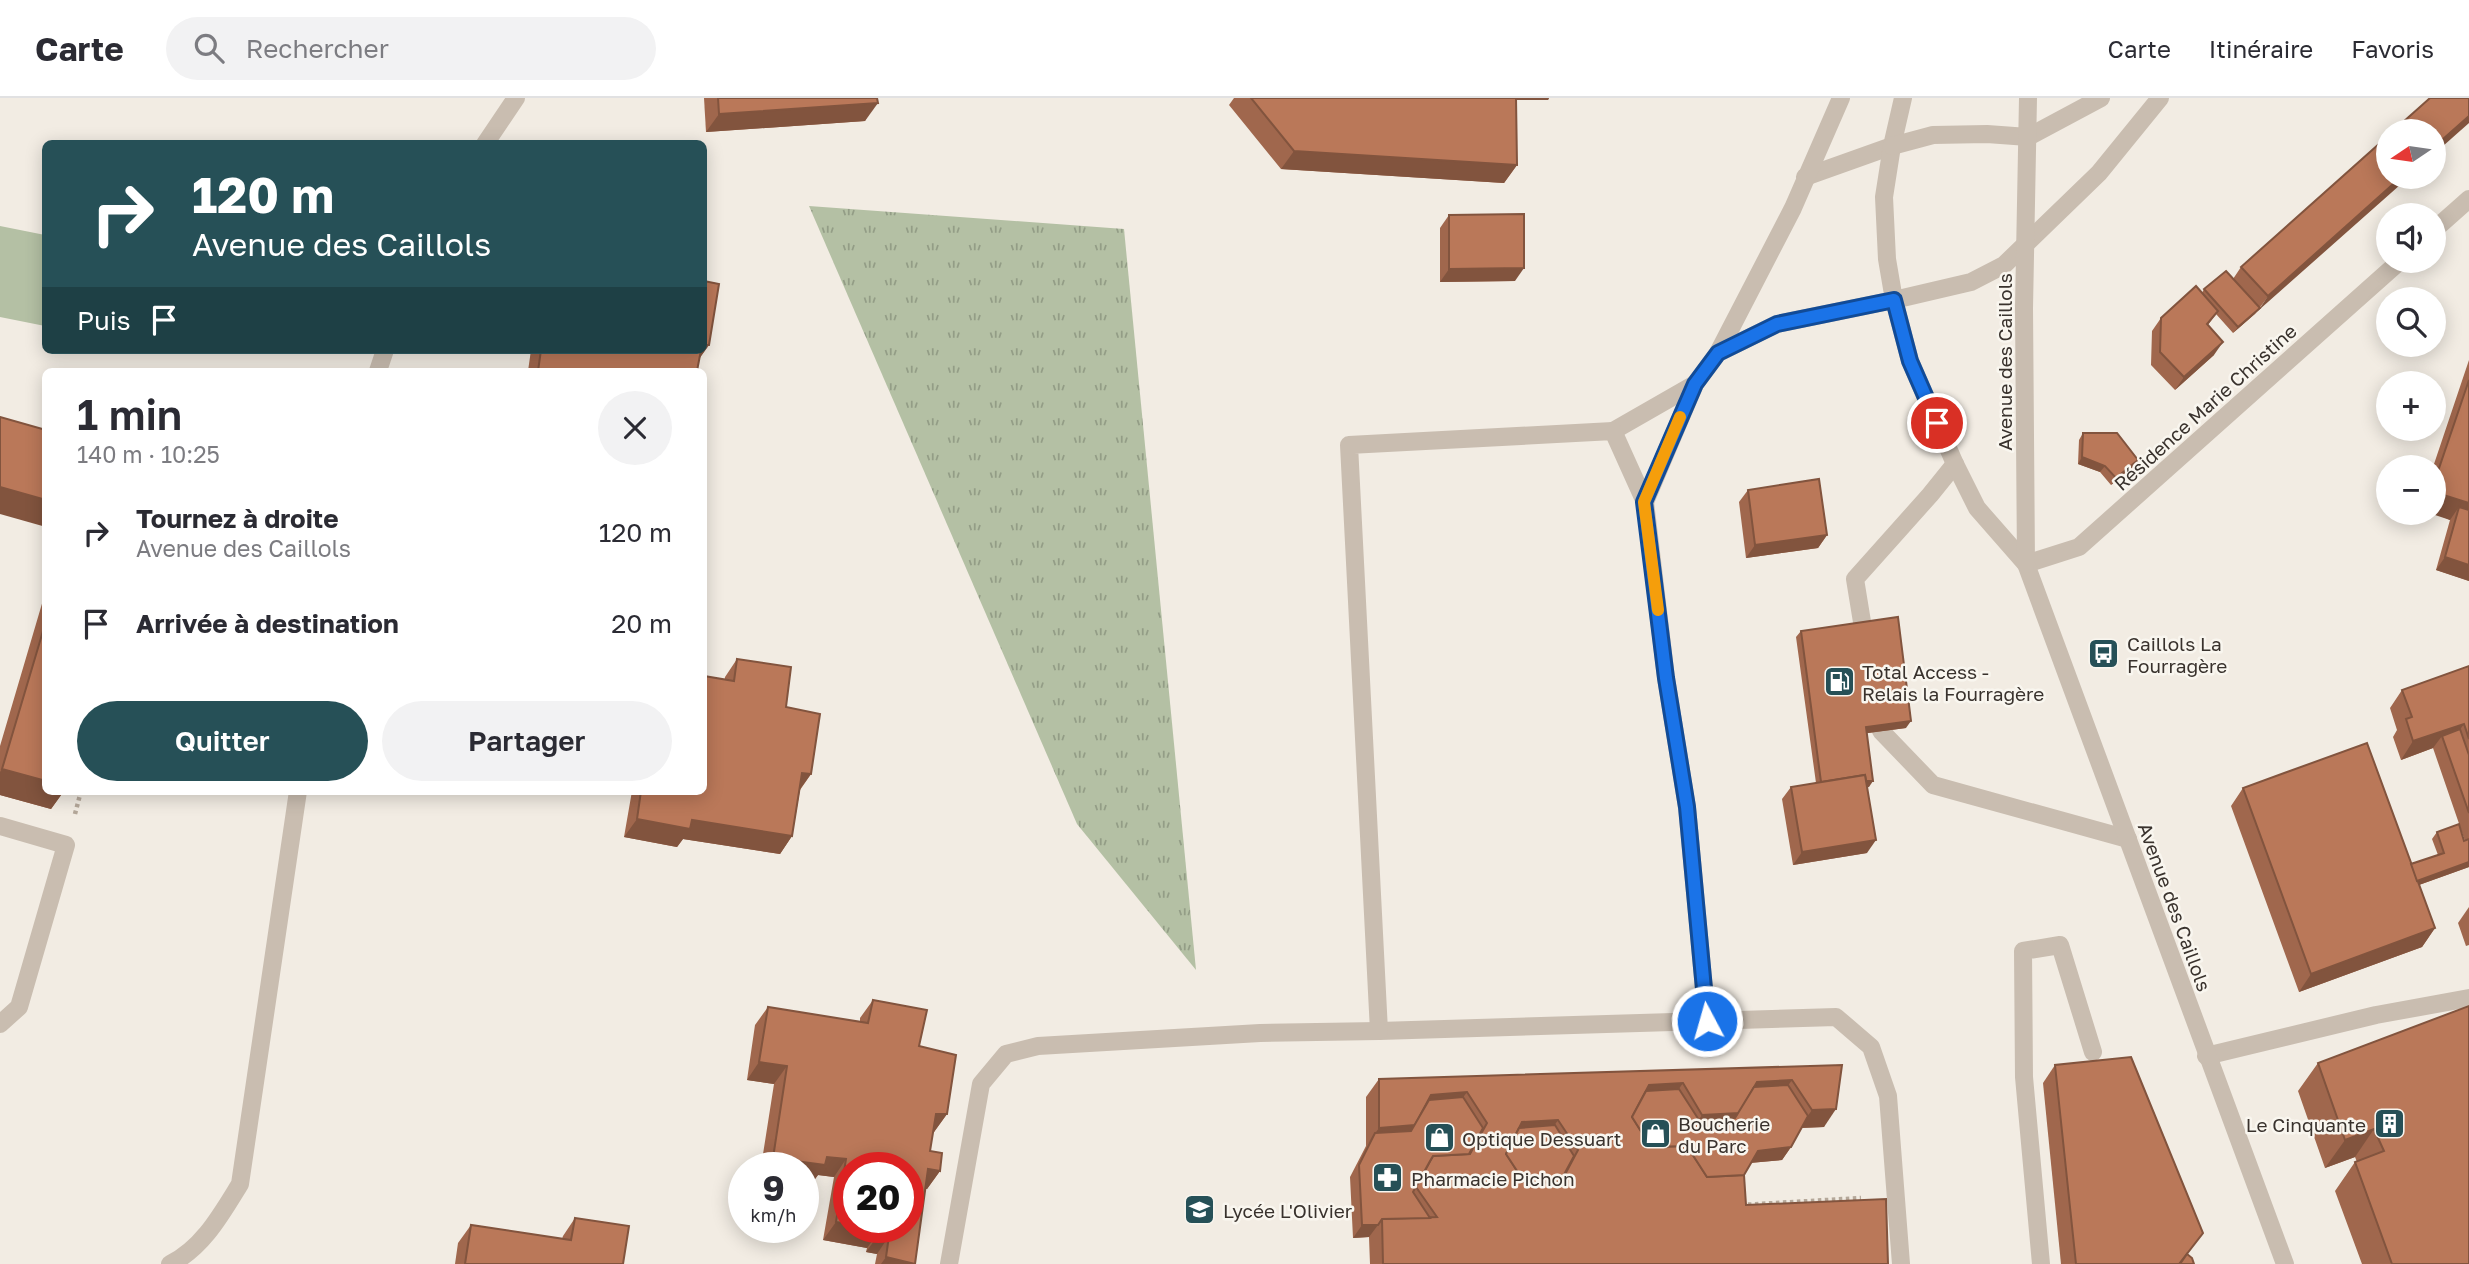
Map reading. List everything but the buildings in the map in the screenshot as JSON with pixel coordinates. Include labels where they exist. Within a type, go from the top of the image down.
[{"type":"street","points":[[488,140],[516,98]]},
{"type":"street","points":[[1644,502],[1695,384],[1718,353],[1793,208],[1841,98]]},
{"type":"street","points":[[1892,146],[1903,98]]},
{"type":"street","points":[[2028,98],[2028,137]]},
{"type":"street","points":[[1805,177],[1892,146],[1933,135],[1987,134],[2028,137],[2101,98]]},
{"type":"street","points":[[1718,353],[1777,324],[1971,282],[2004,265],[2099,173],[2160,98]]},
{"type":"street","name":"Avenue des Caillols","points":[[2028,137],[2024,308],[2026,564],[2285,1264]]},
{"type":"street","name":"Avenue des Caillols","points":[[1892,146],[1884,197],[1887,259],[1894,300],[1910,361],[1977,508],[2026,564]]},
{"type":"street","points":[[2446,219],[2469,199]]},
{"type":"street","name":"Résidence Marie Christine","points":[[2026,564],[2079,547],[2387,273]]},
{"type":"street","points":[[1379,1031],[1349,445],[1614,431],[1695,384]]},
{"type":"street","points":[[1614,431],[1644,502],[1666,678],[1687,807],[1707,1021]]},
{"type":"street","points":[[1863,628],[1855,579],[1955,464]]},
{"type":"street","points":[[1881,732],[1933,785],[2128,839]]},
{"type":"street","points":[[170,1264],[181,1259],[215,1224],[240,1184],[297,795]]},
{"type":"street","points":[[0,826],[66,845],[19,1007],[0,1024]]},
{"type":"street","points":[[2041,1264],[2024,1077],[2023,951],[2060,945],[2093,1052]]},
{"type":"street","points":[[2206,1056],[2376,1015],[2469,998]]},
{"type":"street","points":[[949,1264],[981,1084],[1006,1054],[1038,1046],[1233,1035],[1836,1017],[1871,1047],[1888,1096],[1901,1264]]},
{"type":"path","points":[[1733,1205],[1896,1196]]},
{"type":"green space","points":[[809,206],[1124,229],[1196,970],[1077,824]]},
{"type":"green space","points":[[0,226],[42,234],[42,325],[0,317]]},
{"type":"slow traffic","points":[[1658,610],[1644,502],[1680,417]]},
{"type":"place","name":"Caillols La Fourragère","points":[[2104,654]]},
{"type":"place","name":"Total Access - Relais la Fourragère","points":[[1839,682]]},
{"type":"place","name":"Le Cinquante","points":[[2389,1124]]},
{"type":"place","name":"Boucherie du Parc","points":[[1655,1134]]},
{"type":"place","name":"Optique Dessuart","points":[[1439,1138]]},
{"type":"place","name":"Pharmacie Pichon","points":[[1388,1178]]},
{"type":"place","name":"Lycée L'Olivier","points":[[1200,1210]]},
{"type":"route","points":[[1707,1021],[1687,807],[1666,678],[1644,502],[1695,384],[1718,353],[1777,324],[1894,300],[1910,361],[1937,423]]}]
